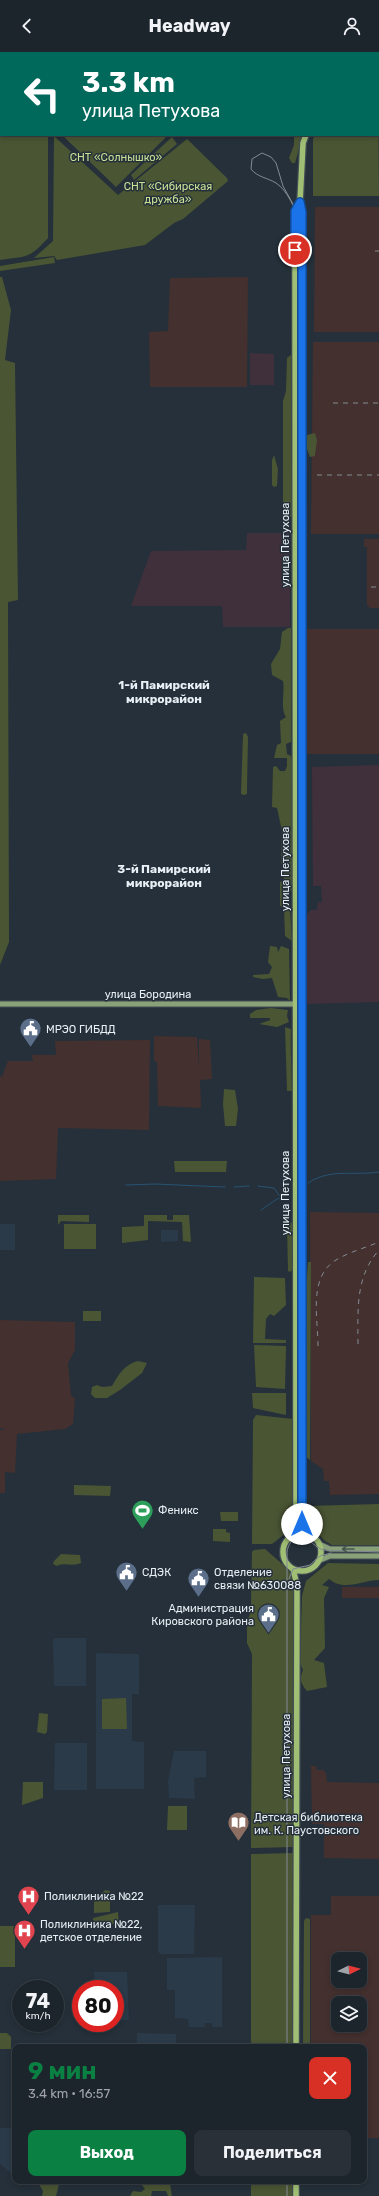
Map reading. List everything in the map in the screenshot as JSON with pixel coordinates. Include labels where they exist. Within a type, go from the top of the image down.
[{"type":"highway","name":"улица Петухова","points":[[306,136],[303,142],[300,202],[302,223],[302,1519],[305,1530],[308,1534]]},
{"type":"highway","name":"улица Петухова","points":[[290,1537],[294,1530],[296,1507],[295,213],[300,202]]},
{"type":"highway","points":[[295,480],[302,479]]},
{"type":"highway","points":[[295,502],[302,502]]},
{"type":"highway","points":[[301,1533],[308,1534],[318,1544],[320,1553],[318,1561],[311,1569],[293,1569],[287,1564],[283,1550],[285,1543],[290,1537],[301,1533]]},
{"type":"highway","name":"улица Петухова","points":[[293,1569],[297,1585],[296,2044]]},
{"type":"highway","points":[[297,1585],[306,1570]]},
{"type":"highway","points":[[296,2184],[296,2196]]},
{"type":"main road","name":"улица Бородина","points":[[0,1004],[295,1004]]},
{"type":"main road","points":[[318,1544],[330,1549],[378,1549],[378,1556],[330,1556],[318,1561]]},
{"type":"shaded area","points":[[315,207],[379,207],[379,332],[314,332]]},
{"type":"shaded area","points":[[248,277],[247,387],[150,387],[149,332],[168,331],[170,278]]},
{"type":"shaded area","points":[[313,342],[379,342],[379,534],[311,534]]},
{"type":"shaded area","points":[[250,353],[274,354],[274,385],[250,385]]},
{"type":"shaded area","points":[[247,533],[290,533],[290,627],[223,627],[222,606],[131,606],[151,551],[246,550]]},
{"type":"shaded area","points":[[364,539],[379,539],[379,608],[370,608],[367,605],[367,547],[364,547]]},
{"type":"shaded area","points":[[306,629],[379,629],[379,754],[307,754]]},
{"type":"shaded area","points":[[379,765],[379,1002],[306,1004],[307,914],[311,910],[317,910],[318,902],[322,902],[321,886],[313,886],[312,767]]},
{"type":"shaded area","points":[[154,1036],[197,1037],[199,1068],[199,1039],[210,1040],[212,1079],[200,1080],[201,1108],[158,1106],[157,1062],[154,1061]]},
{"type":"shaded area","points":[[150,1040],[149,1130],[58,1128],[56,1179],[0,1181],[0,1076],[2,1077],[8,1061],[33,1061],[32,1055],[56,1055],[55,1041]]},
{"type":"shaded area","points":[[310,1212],[379,1213],[379,1494],[330,1495],[329,1481],[324,1481],[323,1469],[311,1461]]},
{"type":"shaded area","points":[[0,1224],[15,1224],[15,1250],[0,1250]]},
{"type":"shaded area","points":[[161,1230],[178,1230],[178,1241],[161,1242]]},
{"type":"shaded area","points":[[0,1320],[75,1322],[75,1350],[68,1363],[71,1396],[75,1398],[73,1424],[65,1429],[17,1434],[15,1473],[5,1472],[5,1493],[0,1493],[0,1430],[5,1430],[0,1428]]},
{"type":"shaded area","points":[[342,1587],[379,1587],[379,1598],[342,1598]]},
{"type":"shaded area","points":[[55,1638],[86,1638],[86,1686],[54,1686],[53,1640]]},
{"type":"shaded area","points":[[96,1653],[139,1654],[139,1694],[132,1694],[132,1741],[144,1742],[144,1789],[96,1789]]},
{"type":"shaded area","points":[[55,1743],[87,1743],[87,1790],[54,1790]]},
{"type":"shaded area","points":[[174,1751],[206,1751],[206,1777],[194,1778],[195,1799],[169,1798],[168,1781]]},
{"type":"shaded area","points":[[311,1766],[316,1766],[317,1770],[323,1770],[326,1773],[327,1782],[379,1783],[379,1859],[324,1858],[324,1824],[312,1824]]},
{"type":"shaded area","points":[[331,1896],[379,1896],[379,2138],[367,2138],[367,2044],[311,2044],[311,1915],[331,1915]]},
{"type":"shaded area","points":[[158,1905],[195,1905],[194,1954],[160,1954],[158,1951]]},
{"type":"shaded area","points":[[222,1957],[222,2027],[213,2027],[211,2023],[205,2023],[205,2027],[189,2027],[188,2019],[175,2018],[175,1990],[167,1990],[167,1958]]},
{"type":"shaded area","points":[[94,1972],[127,1972],[129,2020],[124,2020],[124,1980],[94,1980]]},
{"type":"shaded area","points":[[137,2033],[176,2034],[176,2044],[137,2044]]},
{"type":"shaded area","points":[[0,2128],[12,2128],[12,2173],[0,2164]]},
{"type":"green space","points":[[0,136],[48,136],[48,238],[32,253],[22,257],[0,260]]},
{"type":"green space","name":"СНТ «Сибирская дружба»","points":[[54,136],[118,195],[187,139],[227,178],[228,181],[183,219],[174,223],[145,245],[57,260],[54,256],[34,258],[53,241]]},
{"type":"green space","name":"СНТ «Солнышко»","points":[[63,136],[167,136],[116,187]]},
{"type":"green space","points":[[294,136],[303,136],[295,163],[292,163],[289,158],[294,145]]},
{"type":"green space","points":[[314,136],[379,136],[379,196],[313,196],[313,139]]},
{"type":"green space","points":[[172,137],[177,144],[134,180],[131,175]]},
{"type":"green space","points":[[54,257],[55,263],[0,271],[0,266]]},
{"type":"green space","points":[[0,277],[2,277],[11,310],[5,360],[15,363],[18,600],[8,602],[9,942],[0,965]]},
{"type":"green space","points":[[291,355],[292,515],[289,519],[283,519],[283,401],[286,391],[287,358]]},
{"type":"green space","points":[[315,433],[317,441],[315,456],[310,457],[306,446],[307,435]]},
{"type":"green space","points":[[274,455],[278,469],[277,486],[274,487],[272,485],[272,460]]},
{"type":"green space","points":[[288,628],[291,628],[291,742],[286,744],[287,754],[291,756],[292,761],[292,890],[289,893],[292,941],[285,936],[284,908],[280,906],[280,882],[284,880],[284,867],[281,863],[282,831],[277,808],[272,807],[273,767],[276,766],[280,771],[285,771],[287,766],[287,758],[274,758],[277,745],[281,743],[280,721],[286,717],[283,709],[283,681],[272,675],[271,664],[280,649],[282,632]]},
{"type":"green space","points":[[246,733],[248,737],[247,794],[244,795],[241,794],[243,734]]},
{"type":"green space","points":[[270,946],[277,947],[278,952],[281,946],[289,949],[290,1001],[287,998],[278,997],[272,978],[263,979],[253,977],[253,975],[269,974],[272,967],[268,962]]},
{"type":"green space","points":[[271,1008],[288,1010],[287,1016],[289,1022],[277,1027],[259,1024],[270,1020],[270,1018],[250,1018],[250,1014],[256,1010]]},
{"type":"green space","points":[[285,1027],[291,1029],[292,1091],[287,1091]]},
{"type":"green space","points":[[224,1089],[235,1090],[238,1109],[236,1126],[225,1126],[223,1104]]},
{"type":"green space","points":[[174,1161],[227,1161],[226,1172],[175,1172]]},
{"type":"green space","points":[[58,1215],[89,1215],[89,1222],[61,1221],[58,1225]]},
{"type":"green space","points":[[144,1215],[167,1215],[167,1220],[173,1220],[173,1215],[189,1215],[191,1242],[183,1241],[182,1222],[148,1221],[148,1240],[122,1243],[122,1227],[144,1226]]},
{"type":"green space","points":[[289,1222],[293,1223],[293,1269],[290,1272],[288,1271],[287,1226]]},
{"type":"green space","points":[[64,1224],[96,1224],[96,1249],[64,1249]]},
{"type":"green space","points":[[308,1262],[311,1262],[310,1460],[305,1456],[304,1279],[307,1277]]},
{"type":"green space","points":[[254,1277],[285,1278],[286,1305],[274,1316],[270,1314],[266,1319],[265,1339],[286,1340],[286,1343],[253,1343]]},
{"type":"green space","points":[[83,1311],[101,1311],[101,1321],[83,1321]]},
{"type":"green space","points":[[254,1345],[286,1346],[285,1389],[256,1387]]},
{"type":"green space","points":[[138,1361],[147,1363],[142,1373],[120,1390],[107,1398],[95,1398],[91,1394],[92,1387],[97,1385],[102,1387],[112,1386],[119,1374],[126,1367],[133,1362]]},
{"type":"green space","points":[[252,1393],[286,1393],[286,1415],[253,1408]]},
{"type":"green space","points":[[256,1415],[293,1419],[293,1516],[291,1529],[272,1544],[252,1544],[253,1420]]},
{"type":"green space","points":[[74,1485],[111,1486],[110,1496],[74,1495]]},
{"type":"green space","points":[[379,1504],[379,1545],[332,1545],[325,1541],[307,1522],[307,1506]]},
{"type":"green space","points":[[220,1512],[238,1512],[238,1521],[221,1521]]},
{"type":"green space","points":[[213,1529],[226,1529],[226,1532],[230,1533],[230,1542],[213,1541]]},
{"type":"green space","points":[[265,1549],[288,1569],[293,1579],[294,1847],[251,1848],[252,1654],[247,1643],[247,1621],[250,1614],[251,1603],[252,1552],[254,1550]]},
{"type":"green space","points":[[61,1554],[80,1555],[81,1563],[75,1565],[63,1564],[57,1566],[53,1564]]},
{"type":"green space","points":[[328,1563],[379,1564],[379,1580],[341,1585],[329,1579],[322,1585],[329,1587],[324,1598],[325,1648],[314,1660],[324,1663],[327,1687],[307,1691],[301,1681],[303,1670],[300,1663],[302,1596],[306,1581]]},
{"type":"green space","points":[[126,1698],[127,1729],[102,1729],[102,1699]]},
{"type":"green space","points":[[39,1713],[48,1714],[47,1732],[45,1734],[37,1732]]},
{"type":"green space","points":[[23,1782],[43,1782],[43,1798],[22,1805]]},
{"type":"green space","points":[[168,1806],[187,1806],[187,1830],[167,1830]]},
{"type":"green space","points":[[294,1853],[293,2044],[251,2044],[251,1854]]},
{"type":"green space","points":[[105,1890],[110,1891],[110,1912],[94,1913],[94,1902]]},
{"type":"green space","points":[[118,1912],[119,1924],[93,1924],[93,1918]]},
{"type":"green space","points":[[306,1918],[310,1919],[310,2044],[303,2044],[304,1921]]},
{"type":"green space","points":[[0,1926],[15,1926],[15,1967],[0,1967]]},
{"type":"green space","points":[[0,2033],[7,2033],[11,2037],[11,2049],[0,2049]]},
{"type":"green space","points":[[39,2184],[59,2184],[56,2196],[42,2196],[43,2191]]},
{"type":"green space","points":[[170,2184],[172,2196],[168,2196],[166,2191],[152,2191],[151,2196],[130,2196],[133,2191],[141,2192],[145,2189],[142,2185]]},
{"type":"green space","points":[[251,2184],[293,2184],[293,2196],[251,2196]]},
{"type":"waterway","points":[[308,1183],[316,1178],[334,1174],[379,1172]]},
{"type":"waterway","points":[[126,1185],[155,1184],[225,1187]]},
{"type":"waterway","points":[[234,1187],[249,1186]]},
{"type":"waterway","points":[[258,1186],[274,1188],[281,1198],[277,1199],[261,1210]]},
{"type":"tram line","points":[[287,2044],[287,1552],[298,1527],[298,221],[293,206],[284,190],[276,183],[259,176],[251,169],[252,159],[262,153],[271,157],[276,163],[283,186],[298,213],[299,221],[300,1525],[303,1533],[309,1540],[323,1550],[379,1552]]},
{"type":"tram line","points":[[289,1579],[293,1569],[310,1565],[320,1556],[331,1553]]},
{"type":"tram line","points":[[287,2184],[287,2196]]},
{"type":"railway","points":[[333,403],[379,403]]},
{"type":"railway","points":[[317,475],[379,475]]},
{"type":"railway","points":[[371,587],[379,587]]},
{"type":"railway","points":[[318,1346],[316,1299],[321,1277],[327,1267],[336,1260],[352,1252],[379,1242]]},
{"type":"railway","points":[[358,1344],[358,1306],[362,1283],[371,1260],[379,1250]]},
{"type":"place","name":"МРЭО ГИБДД","points":[[31,1048]]},
{"type":"place","name":"Феникс","points":[[142,1530]]},
{"type":"place","name":"СДЭК","points":[[126,1592]]},
{"type":"place","name":"Отделение связи №630088","points":[[199,1598]]},
{"type":"place","name":"Администрация Кировского района","points":[[269,1634]]},
{"type":"place","name":"Детская библиотека им. К. Паустовского","points":[[238,1842]]},
{"type":"place","name":"Поликлиника №22","points":[[28,1916]]},
{"type":"place","name":"Поликлиника №22, детское отделение","points":[[24,1950]]},
{"type":"district","name":"1-й Памирский микрорайон","points":[[164,692]]},
{"type":"district","name":"3-й Памирский микрорайон","points":[[164,876]]},
{"type":"route","points":[[295,250],[295,211],[300,202],[302,208],[302,1524]]}]
